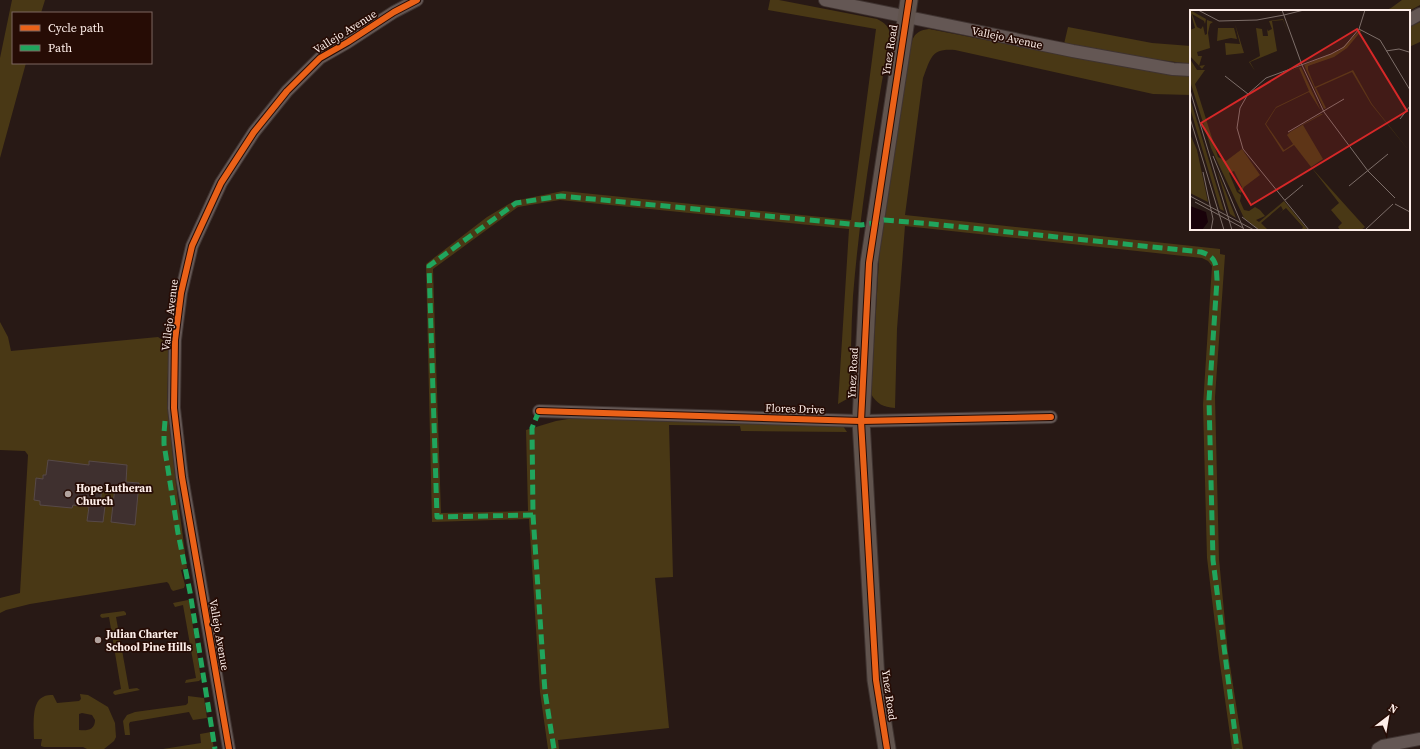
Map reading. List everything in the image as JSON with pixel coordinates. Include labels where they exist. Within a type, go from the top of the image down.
[{"type":"main road","name":"Ynez Road","points":[[887,749],[876,680],[861,421],[868,263],[908,8]]},
{"type":"street","name":"Vallejo Avenue","points":[[229,749],[182,477],[174,408],[175,340],[181,293],[192,246],[221,183],[254,132],[287,91],[320,58],[394,12],[417,0]]},
{"type":"street","name":"Vallejo Avenue","points":[[824,0],[908,8],[1073,51],[1173,69],[1190,70]]},
{"type":"street","points":[[1410,19],[1420,14]]},
{"type":"street","name":"Flores Drive","points":[[539,411],[861,421],[1051,417]]},
{"type":"street","points":[[1378,749],[1383,746],[1420,739]]},
{"type":"shaded area","points":[[12,0],[45,0],[41,12],[12,12],[12,64],[26,64],[0,158],[0,58]]},
{"type":"shaded area","points":[[770,0],[779,0],[877,19],[889,29],[890,35],[864,198],[856,263],[851,332],[850,393],[847,399],[838,404],[849,229],[560,200],[518,207],[433,269],[441,513],[528,511],[526,430],[556,421],[574,418],[843,426],[847,432],[741,431],[740,426],[669,425],[673,577],[655,578],[669,728],[558,740],[559,749],[548,749],[540,692],[529,519],[432,522],[426,264],[487,217],[514,201],[563,191],[851,220],[876,29],[768,10]]},
{"type":"shaded area","points":[[1402,0],[1420,0],[1420,5],[1410,10],[1386,10]]},
{"type":"shaded area","points":[[1420,22],[1420,42],[1410,47],[1410,27]]},
{"type":"shaded area","points":[[1068,27],[1152,43],[1190,46],[1190,64],[1129,56],[1064,44]]},
{"type":"shaded area","points":[[929,29],[1175,75],[1190,75],[1190,95],[1153,94],[955,50],[947,50],[936,53],[930,60],[923,78],[905,215],[1220,249],[1220,254],[1225,255],[1215,397],[1219,559],[1228,653],[1243,749],[1232,749],[1207,558],[1203,405],[1212,266],[1208,261],[1202,258],[905,226],[897,329],[895,408],[887,407],[881,404],[871,394],[880,243],[909,55],[914,37],[923,30]]},
{"type":"shaded area","points":[[0,322],[8,337],[11,351],[158,337],[169,344],[167,402],[187,568],[181,570],[185,585],[184,588],[173,591],[167,582],[30,604],[0,613],[0,598],[20,593],[28,455],[25,451],[0,450]]},
{"type":"shaded area","points":[[188,600],[201,679],[199,681],[185,683],[186,680],[196,678],[183,605],[175,607],[173,603]]},
{"type":"shaded area","points":[[124,611],[126,615],[116,617],[129,689],[137,688],[140,690],[115,695],[113,693],[114,691],[121,689],[109,617],[102,618],[100,616],[101,614]]},
{"type":"shaded area","points":[[80,694],[88,695],[108,707],[115,723],[116,737],[114,741],[104,749],[87,749],[83,747],[44,747],[41,746],[42,739],[34,739],[34,716],[39,700],[45,696],[52,695],[57,703],[79,701],[81,699]],"holes":[[[82,713],[92,715],[95,720],[94,726],[88,730],[79,730],[79,714]]]},
{"type":"shaded area","points":[[188,696],[204,698],[207,718],[193,720],[189,712],[130,722],[130,735],[125,735],[123,721],[127,715],[135,712],[186,705],[188,703]]},
{"type":"shaded area","points":[[211,732],[214,749],[163,749],[201,743],[200,734]]},
{"type":"building","name":"Hope Lutheran Church","points":[[48,460],[89,465],[89,461],[127,465],[126,482],[139,483],[135,525],[111,522],[115,487],[102,486],[100,506],[105,506],[103,522],[87,521],[89,507],[73,505],[72,508],[40,505],[40,501],[34,500],[36,478],[43,479],[43,475],[46,475]]},
{"type":"marked path","points":[[533,515],[437,517],[429,266],[516,203],[561,196],[861,225],[884,220],[932,224],[1201,252],[1213,259],[1216,265],[1217,274],[1209,400],[1213,560],[1237,749]]},
{"type":"marked path","points":[[539,411],[532,428],[533,515],[545,692],[554,749]]},
{"type":"marked path","points":[[165,421],[164,444],[178,533],[190,592],[215,749]]},
{"type":"cycle path","points":[[229,749],[182,477],[174,408],[175,340],[181,293],[192,246],[221,183],[254,132],[287,91],[320,58],[394,12],[417,0]]},
{"type":"cycle path","points":[[887,749],[876,680],[861,421],[869,263],[909,0]]},
{"type":"cycle path","points":[[539,411],[861,421],[1051,417]]},
{"type":"place","name":"Hope Lutheran Church","points":[[68,494]]},
{"type":"place","name":"Julian Charter School Pine Hills","points":[[98,640]]}]
